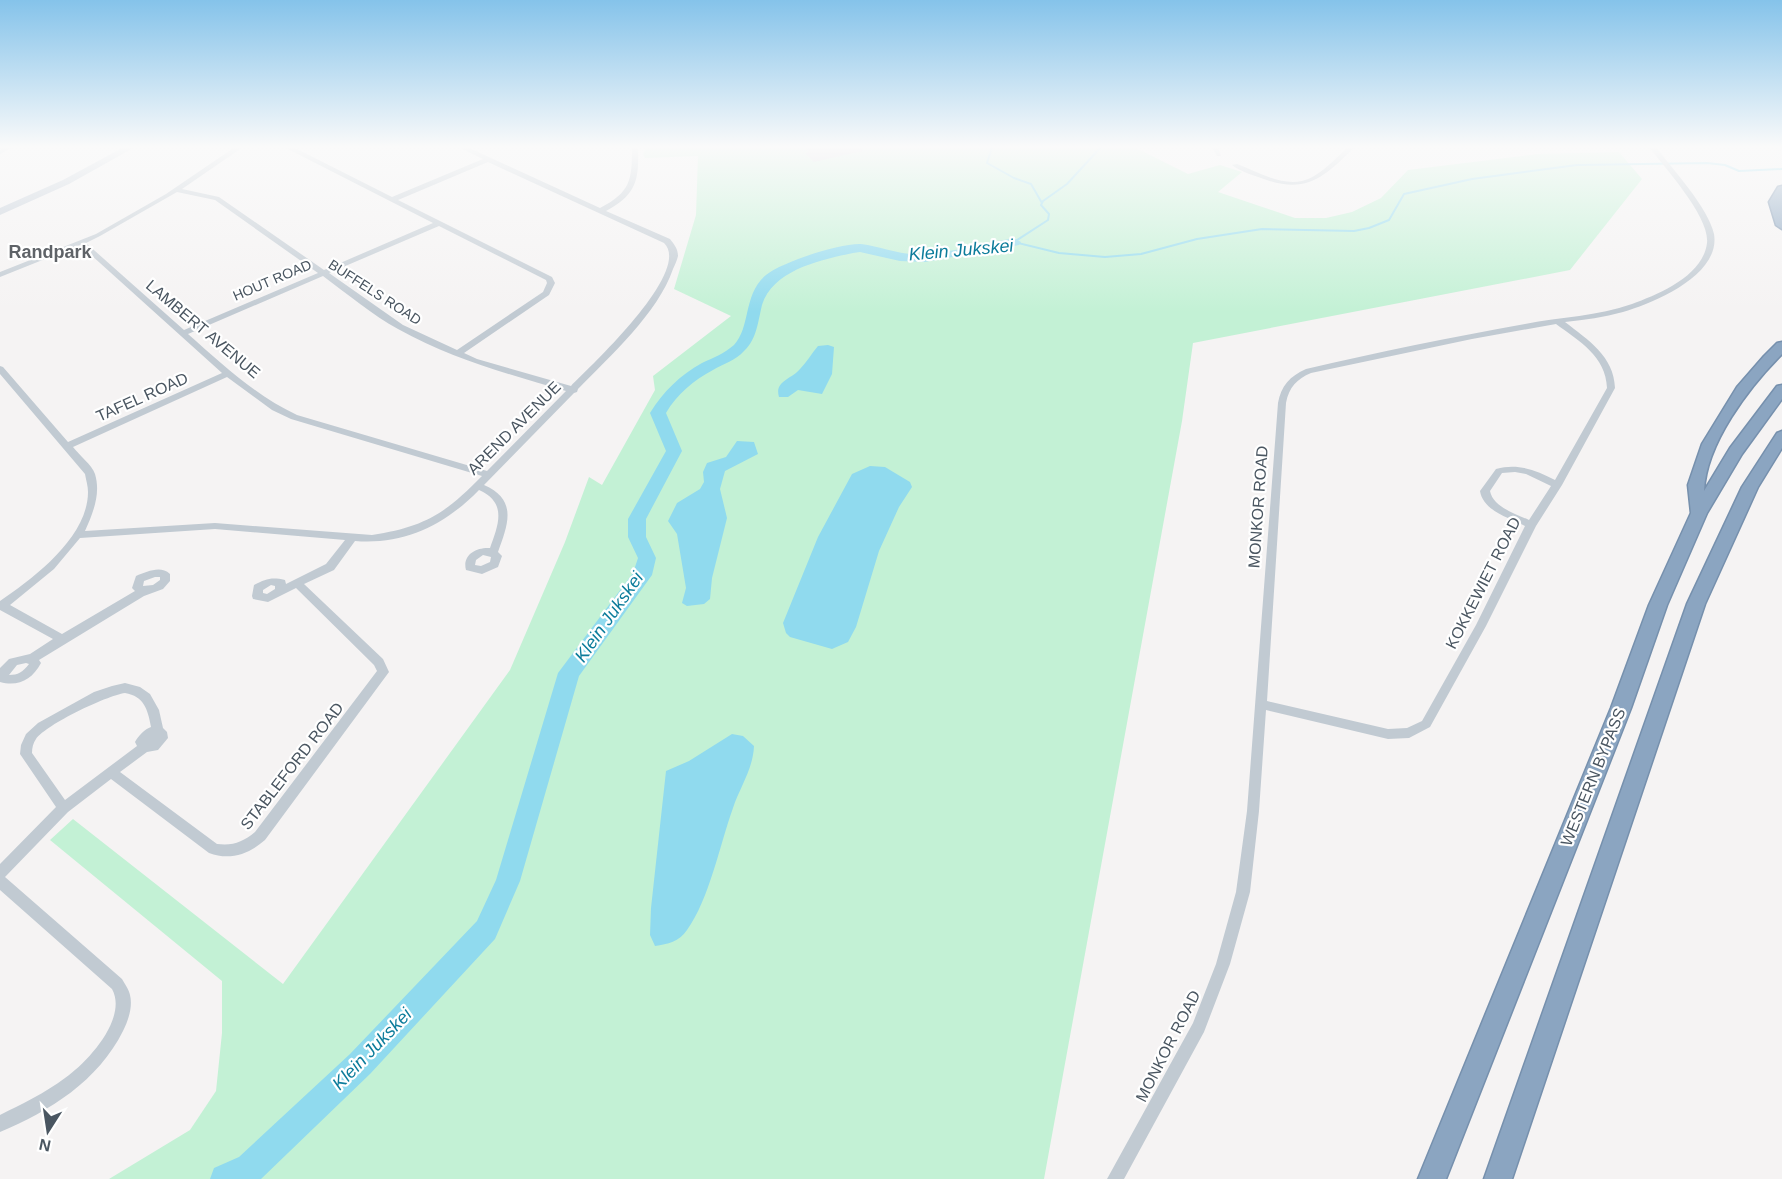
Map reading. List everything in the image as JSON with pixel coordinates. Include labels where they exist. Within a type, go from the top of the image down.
[{"type":"highway","points":[[1775,202],[1782,225]]},
{"type":"highway","points":[[1699,513],[1696,482],[1724,417],[1741,392],[1782,346]]},
{"type":"highway","name":"WESTERN BYPASS","points":[[1432,1179],[1621,708],[1658,605],[1699,513],[1736,452],[1782,389]]},
{"type":"highway","points":[[1498,1179],[1696,604],[1750,487],[1782,436]]},
{"type":"main road","points":[[0,212],[22,202]]},
{"type":"street","points":[[0,275],[82,243],[155,202]]},
{"type":"street","name":"BUFFELS ROAD","points":[[223,202],[400,327],[457,354],[490,366],[574,390]]},
{"type":"street","points":[[396,202],[544,277],[551,283],[546,293],[457,354]]},
{"type":"street","name":"AREND AVENUE","points":[[78,535],[206,526],[372,539],[398,535],[428,525],[454,508],[574,390],[619,342],[658,295],[674,260],[672,246],[667,241],[580,202]]},
{"type":"street","points":[[600,211],[616,202]]},
{"type":"street","name":"MONKOR ROAD","points":[[1115,1179],[1190,1046],[1224,964],[1237,916],[1249,857],[1282,403],[1288,384],[1309,371],[1634,306],[1669,290],[1702,263],[1711,243],[1710,228],[1692,202]]},
{"type":"street","name":"HOUT ROAD","points":[[183,333],[438,224]]},
{"type":"street","name":"LAMBERT AVENUE","points":[[82,243],[228,374],[284,413],[488,475]]},
{"type":"street","name":"KOKKEWIET ROAD","points":[[1261,704],[1388,734],[1409,733],[1426,724],[1481,626],[1531,525],[1557,485],[1606,399],[1612,378],[1603,359],[1558,321]]},
{"type":"street","points":[[0,369],[90,473],[94,485],[94,499],[78,535],[54,562],[1,606],[62,639]]},
{"type":"street","name":"TAFEL ROAD","points":[[68,446],[228,374]]},
{"type":"street","points":[[1531,525],[1497,508],[1486,497],[1485,490],[1499,471],[1505,469],[1522,469],[1557,485]]},
{"type":"street","points":[[477,486],[496,495],[504,512],[505,519],[494,553]]},
{"type":"street","points":[[280,591],[330,567],[351,539]]},
{"type":"street","name":"STABLEFORD ROAD","points":[[111,772],[214,849],[232,852],[252,843],[260,836],[383,672],[382,666],[374,657],[298,584]]},
{"type":"street","points":[[31,659],[62,639],[122,608],[143,591]]},
{"type":"street","points":[[0,873],[64,808],[144,747],[151,747],[161,741],[163,735],[158,731],[155,715],[144,696],[130,687],[121,687],[95,696],[38,730],[28,741],[26,754],[64,808]]},
{"type":"street","points":[[0,881],[123,989],[125,999],[123,1017],[118,1027],[83,1073],[62,1090],[0,1124]]},
{"type":"green space","points":[[696,202],[1248,202],[1295,218],[1326,218],[1352,212],[1373,202],[1624,202],[1570,270],[1193,343],[1182,421],[1044,1179],[109,1179],[190,1130],[216,1091],[222,1033],[222,981],[50,840],[73,819],[283,984],[510,670],[565,542],[589,477],[602,485],[655,390],[653,376],[731,316],[674,289],[696,215]]},
{"type":"water","points":[[818,346],[834,347],[832,374],[822,394],[798,390],[788,397],[779,397],[781,384],[800,369]]},
{"type":"water","points":[[737,441],[754,442],[758,454],[725,471],[720,489],[727,518],[712,578],[710,599],[704,604],[687,606],[682,603],[686,588],[677,534],[668,521],[677,503],[700,489],[704,482],[703,472],[707,463],[726,457]]},
{"type":"water","points":[[870,466],[885,467],[910,482],[912,487],[899,507],[879,551],[856,627],[848,642],[832,649],[790,637],[783,623],[818,537],[852,474]]},
{"type":"water","points":[[732,734],[743,736],[754,746],[753,754],[708,888],[695,918],[684,934],[673,942],[655,946],[650,935],[651,908],[666,771],[689,761]]},
{"type":"waterway","name":"Klein Jukskei","points":[[1042,203],[1041,205],[1049,214],[1048,220],[1014,242],[1059,253],[1105,257],[1141,254],[1197,239],[1262,229],[1354,231],[1389,220],[1399,202]]},
{"type":"waterway","name":"Klein Jukskei","points":[[225,1179],[250,1168],[360,1064],[486,930],[508,881],[569,673],[642,575],[647,558],[637,537],[637,519],[674,451],[658,413],[667,400],[690,378],[739,348],[748,333],[758,296],[763,287],[776,275],[828,255],[860,248],[894,256],[925,258],[1014,242]]},
{"type":"district","name":"Randpark","points":[[50,252]]}]
